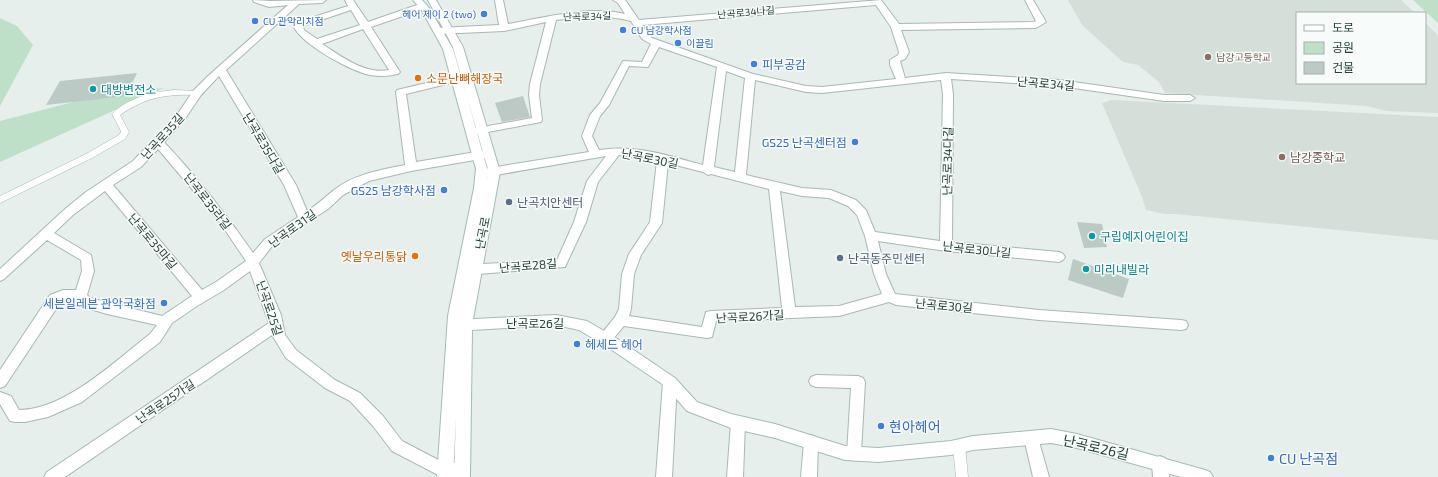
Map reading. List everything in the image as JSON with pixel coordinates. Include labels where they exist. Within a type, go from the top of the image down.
[{"type":"street","points":[[256,0],[269,4],[322,0]]},
{"type":"street","points":[[499,0],[504,28]]},
{"type":"street","points":[[617,0],[621,1],[634,20]]},
{"type":"street","points":[[902,82],[895,60],[902,57],[904,52],[896,27],[1036,25],[1041,22],[1029,0]]},
{"type":"street","name":"난곡로34나길","points":[[634,20],[800,4],[877,1],[896,27]]},
{"type":"street","name":"난곡로35길","points":[[0,276],[69,212],[137,164],[159,143],[181,117],[197,93],[220,69],[297,2]]},
{"type":"street","points":[[315,43],[365,26],[424,2]]},
{"type":"street","name":"난곡로","points":[[424,2],[450,31],[458,47],[488,173],[460,324],[445,474]]},
{"type":"street","name":"난곡로","points":[[424,2],[448,49],[456,79],[478,131]]},
{"type":"street","points":[[351,3],[365,26],[395,72],[389,75],[369,72],[337,57],[300,32],[298,25],[351,3]]},
{"type":"street","name":"난곡로34길","points":[[438,31],[504,28],[552,18],[586,14],[620,15],[634,20],[645,37],[656,43],[750,76],[806,89],[822,90],[946,76],[1060,83],[1164,98],[1190,98]]},
{"type":"street","points":[[478,131],[538,120],[534,95],[535,84],[552,18]]},
{"type":"street","points":[[596,154],[587,136],[596,115],[604,105],[626,63],[645,65],[656,43]]},
{"type":"street","points":[[708,171],[722,66]]},
{"type":"street","name":"난곡로35다길","points":[[220,69],[290,185],[304,218]]},
{"type":"street","points":[[740,178],[750,76]]},
{"type":"street","name":"난곡로34다길","points":[[946,76],[948,94],[946,246]]},
{"type":"street","points":[[410,167],[401,92],[456,79]]},
{"type":"street","name":"난곡로35라길","points":[[159,143],[177,162],[223,218],[253,262]]},
{"type":"street","name":"난곡로30길","points":[[488,173],[616,151],[650,155],[708,171],[802,192],[831,194],[852,203],[862,213],[871,236],[880,274],[890,297],[896,300],[1039,315],[1181,326]]},
{"type":"street","name":"난곡로28길","points":[[469,270],[561,264],[580,222],[593,181],[616,151]]},
{"type":"street","name":"난곡로31길","points":[[0,398],[6,400],[15,416],[25,416],[48,411],[77,398],[155,338],[166,322],[165,321],[200,297],[220,286],[253,262],[269,242],[324,206],[339,192],[366,178],[410,167],[484,155]]},
{"type":"street","points":[[606,338],[621,320],[625,309],[628,274],[635,254],[656,223],[663,159]]},
{"type":"street","name":"난곡로35마길","points":[[106,185],[200,297]]},
{"type":"street","points":[[774,186],[789,313]]},
{"type":"street","points":[[46,234],[87,258],[88,271],[81,295],[85,302],[107,309],[166,322]]},
{"type":"street","name":"난곡로30나길","points":[[871,236],[946,246],[1060,257]]},
{"type":"street","name":"난곡로25길","points":[[253,262],[265,290],[280,337],[291,354],[330,384],[355,397],[378,421],[397,446],[445,474]]},
{"type":"street","points":[[0,382],[55,300],[64,295],[81,295]]},
{"type":"street","name":"난곡로26가길","points":[[621,320],[706,334],[711,316],[839,311],[890,297]]},
{"type":"street","name":"난곡로26길","points":[[460,324],[556,320],[582,325],[606,338],[670,382],[692,407],[845,453],[878,455],[959,446],[973,443],[1050,436],[1077,441],[1160,470],[1205,477]]},
{"type":"street","name":"난곡로","points":[[460,324],[462,473]]},
{"type":"street","name":"난곡로25가길","points":[[52,477],[277,325]]},
{"type":"street","points":[[816,381],[858,382],[854,453]]},
{"type":"street","points":[[664,477],[670,382]]},
{"type":"street","points":[[735,477],[738,422]]},
{"type":"street","points":[[1031,438],[1041,477]]},
{"type":"street","points":[[809,477],[811,442]]},
{"type":"street","points":[[445,474],[462,473]]},
{"type":"lane","points":[[0,200],[82,160],[122,137],[125,132],[124,124],[117,118],[116,114],[138,100],[162,93],[197,93]]},
{"type":"lane","points":[[959,446],[962,477]]},
{"type":"shaded area","name":"남강고등학교","points":[[1068,0],[1401,0],[1414,12],[1296,12],[1296,84],[1426,84],[1426,24],[1438,35],[1438,113],[1386,111],[1367,106],[1165,93],[1159,82],[1138,65],[1123,62],[1082,25]]},
{"type":"shaded area","name":"남강중학교","points":[[1111,100],[1438,117],[1438,240],[1164,214],[1146,210],[1142,197],[1102,103]]},
{"type":"green space","points":[[1413,0],[1438,0],[1438,23]]},
{"type":"green space","points":[[0,18],[17,26],[33,45],[0,106]]},
{"type":"green space","points":[[164,88],[0,162],[0,121],[100,95]]},
{"type":"building","name":"대방변전소","points":[[137,73],[126,96],[46,105],[60,81]]},
{"type":"building","points":[[523,96],[530,117],[502,122],[495,103]]},
{"type":"building","name":"구립예지어린이집","points":[[1077,222],[1102,224],[1107,247],[1084,248]]},
{"type":"building","name":"미리내빌라","points":[[1073,259],[1129,279],[1123,298],[1068,280]]},
{"type":"place","name":"헤어 제이 2 (two)","points":[[484,14]]},
{"type":"place","name":"CU 관악리치점","points":[[255,21]]},
{"type":"place","name":"CU 남강학사점","points":[[623,30]]},
{"type":"place","name":"이끌림","points":[[678,43]]},
{"type":"place","name":"남강고등학교","points":[[1208,57]]},
{"type":"place","name":"피부공감","points":[[754,64]]},
{"type":"place","name":"소문난뼈해장국","points":[[418,78]]},
{"type":"place","name":"대방변전소","points":[[93,89]]},
{"type":"place","name":"GS25 난곡센터점","points":[[855,142]]},
{"type":"place","name":"남강중학교","points":[[1282,157]]},
{"type":"place","name":"GS25 남강학사점","points":[[444,190]]},
{"type":"place","name":"난곡치안센터","points":[[509,202]]},
{"type":"place","name":"구립예지어린이집","points":[[1092,236]]},
{"type":"place","name":"옛날우리통닭","points":[[415,256]]},
{"type":"place","name":"난곡동주민센터","points":[[840,258]]},
{"type":"place","name":"미리내빌라","points":[[1086,269]]},
{"type":"place","name":"세븐일레븐 관악국화점","points":[[164,303]]},
{"type":"place","name":"헤세드 헤어","points":[[577,344]]},
{"type":"place","name":"현아헤어","points":[[881,426]]},
{"type":"place","name":"CU 난곡점","points":[[1271,458]]}]
